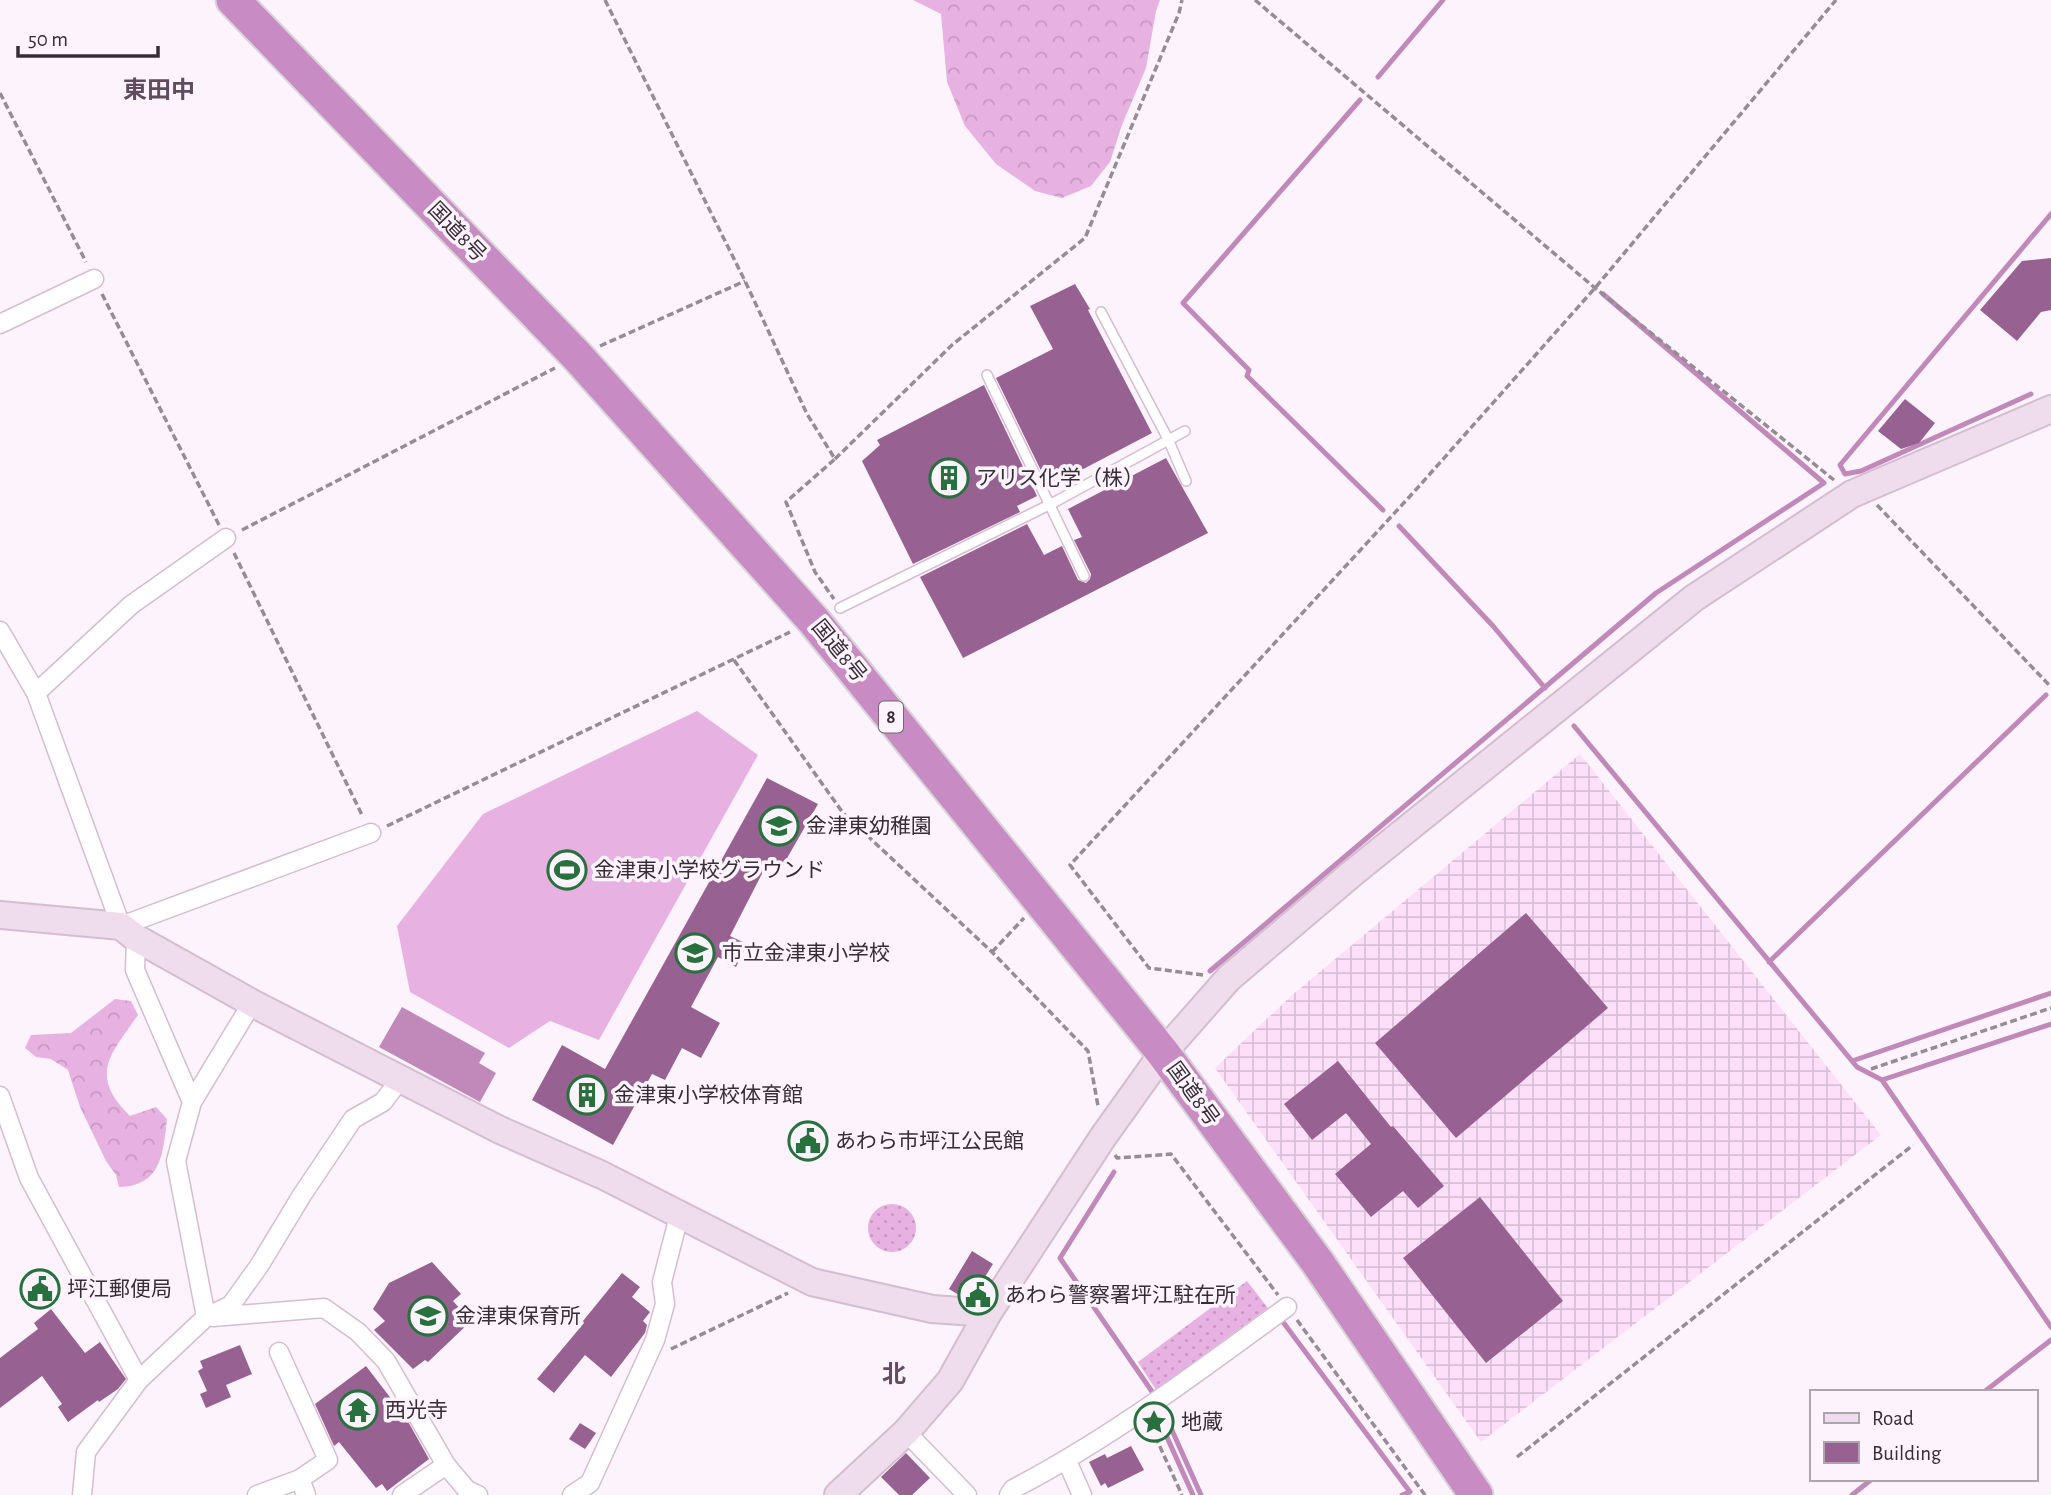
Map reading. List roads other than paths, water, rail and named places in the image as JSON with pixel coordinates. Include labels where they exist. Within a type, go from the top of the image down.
[{"type":"highway","name":"国道8号","points":[[233,0],[827,615],[1040,901],[1163,1052],[1318,1262],[1476,1495]]},
{"type":"street","points":[[0,324],[94,279]]},
{"type":"street","points":[[838,1495],[906,1432],[950,1381],[988,1312],[1102,1137],[1163,1052],[1229,978],[1354,871],[1694,598],[1858,493],[2051,409]]},
{"type":"street","points":[[36,692],[131,606],[226,538]]},
{"type":"street","points":[[0,631],[36,692],[129,932],[135,970],[192,1102]]},
{"type":"street","points":[[129,932],[371,833]]},
{"type":"street","points":[[0,915],[129,932],[252,1003],[500,1130],[602,1175],[812,1282],[932,1309],[988,1312]]},
{"type":"street","points":[[206,1317],[176,1161],[192,1102],[252,1003]]},
{"type":"street","points":[[82,1495],[86,1452],[139,1380],[206,1317],[231,1305],[353,1119],[383,1102],[401,1078]]},
{"type":"street","points":[[0,1097],[29,1178],[139,1380]]},
{"type":"street","points":[[572,1495],[590,1483],[655,1340],[665,1304],[662,1282],[679,1216]]},
{"type":"street","points":[[1009,1495],[1013,1489],[1067,1461],[1144,1412],[1287,1307]]},
{"type":"street","points":[[206,1317],[324,1308],[358,1332],[386,1361],[446,1465],[467,1489],[478,1495]]},
{"type":"street","points":[[257,1495],[303,1487],[328,1460],[279,1352]]},
{"type":"street","points":[[906,1432],[967,1495]]},
{"type":"street","points":[[1067,1461],[1082,1495]]},
{"type":"street","points":[[402,1495],[446,1465]]},
{"type":"lane","points":[[1101,312],[1168,439],[1186,481]]},
{"type":"lane","points":[[987,375],[1084,576]]},
{"type":"lane","points":[[827,615],[1051,504],[1185,431]]},
{"type":"waterway","points":[[1378,77],[1443,0]]},
{"type":"waterway","points":[[1360,100],[1183,303],[1249,370],[1247,376],[1383,510]]},
{"type":"waterway","points":[[2031,394],[1861,471],[1845,474],[1840,465],[2051,214]]},
{"type":"waterway","points":[[1210,971],[1656,593],[1824,483],[1603,294]]},
{"type":"waterway","points":[[1399,526],[1493,626],[1545,688]]},
{"type":"waterway","points":[[1769,962],[2046,695]]},
{"type":"waterway","points":[[1574,726],[1857,1067],[1882,1080]]},
{"type":"waterway","points":[[1852,1061],[2051,993]]},
{"type":"waterway","points":[[2051,1024],[1882,1080],[2051,1327]]},
{"type":"waterway","points":[[1114,1172],[1060,1258],[1153,1393]]},
{"type":"waterway","points":[[1283,1322],[1410,1492],[1402,1495]]},
{"type":"waterway","points":[[1987,1390],[2051,1340]]},
{"type":"waterway","points":[[1162,1408],[1201,1495]]},
{"type":"waterway","points":[[1157,1415],[1193,1495]]},
{"type":"waterway","points":[[1852,1495],[1870,1481]]},
{"type":"place","name":"アリス化学（株）","points":[[949,478]]},
{"type":"place","name":"金津東幼稚園","points":[[779,826]]},
{"type":"place","name":"金津東小学校グラウンド","points":[[567,870]]},
{"type":"place","name":"市立金津東小学校","points":[[695,953]]},
{"type":"place","name":"金津東小学校体育館","points":[[587,1095]]},
{"type":"place","name":"あわら市坪江公民館","points":[[808,1141]]},
{"type":"place","name":"坪江郵便局","points":[[40,1289]]},
{"type":"place","name":"あわら警察署坪江駐在所","points":[[978,1295]]},
{"type":"place","name":"金津東保育所","points":[[428,1316]]},
{"type":"place","name":"西光寺","points":[[358,1410]]},
{"type":"place","name":"地蔵","points":[[1154,1422]]},
{"type":"district","name":"東田中","points":[[159,91]]},
{"type":"district","name":"北","points":[[894,1375]]}]
